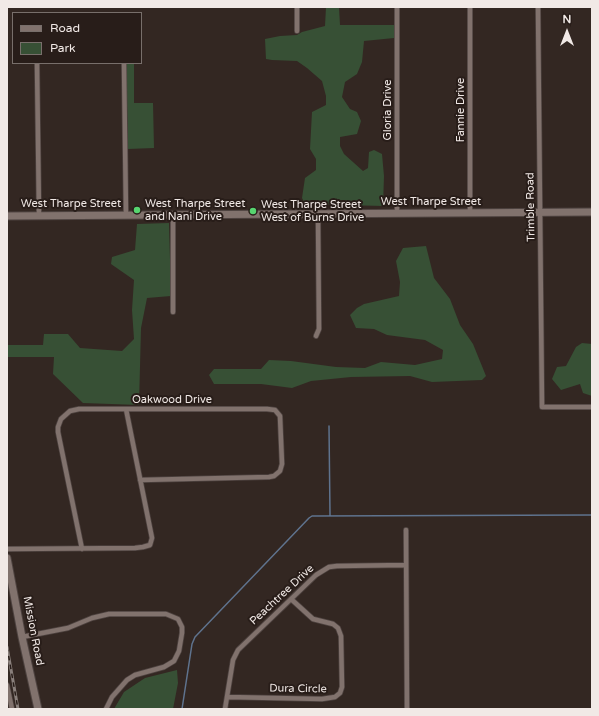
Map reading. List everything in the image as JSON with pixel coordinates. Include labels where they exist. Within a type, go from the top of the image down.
[{"type":"main road","name":"West Tharpe Street","points":[[7,216],[592,212]]},
{"type":"main road","name":"Mission Road","points":[[7,558],[38,709]]},
{"type":"street","points":[[297,7],[297,31]]},
{"type":"street","name":"Gloria Drive","points":[[397,7],[397,213]]},
{"type":"street","name":"Fannie Drive","points":[[470,7],[470,212]]},
{"type":"street","name":"Trimble Road","points":[[538,7],[542,407],[592,407]]},
{"type":"street","points":[[37,64],[39,215]]},
{"type":"street","points":[[124,64],[126,214]]},
{"type":"street","points":[[316,336],[318,329],[318,213]]},
{"type":"street","points":[[173,214],[174,312]]},
{"type":"street","name":"Oakwood Drive","points":[[82,549],[58,432],[59,423],[70,411],[79,409],[272,409],[279,413],[281,419],[282,464],[280,471],[277,474],[269,477],[140,480]]},
{"type":"street","points":[[7,549],[135,548],[150,545],[152,538],[126,409]]},
{"type":"street","points":[[406,530],[407,709]]},
{"type":"street","name":"Peachtree Drive","points":[[225,709],[231,668],[235,654],[316,575],[329,567],[337,566],[406,565]]},
{"type":"street","name":"Dura Circle","points":[[227,697],[322,699],[335,698],[340,693],[342,687],[341,636],[338,628],[333,624],[313,620],[291,599]]},
{"type":"street","points":[[22,637],[68,628],[92,618],[109,614],[166,614],[178,619],[182,627],[182,632],[179,651],[174,661],[164,667],[135,675],[127,680],[112,697],[106,709]]},
{"type":"street","points":[[7,685],[12,709]]},
{"type":"green space","points":[[326,7],[339,7],[340,25],[394,25],[394,38],[364,41],[362,62],[357,74],[345,82],[342,97],[350,109],[357,112],[361,121],[357,134],[340,137],[340,146],[344,154],[363,171],[368,168],[369,152],[374,150],[382,154],[384,176],[383,206],[305,204],[302,198],[305,178],[316,170],[316,159],[310,149],[312,112],[326,105],[326,96],[322,81],[297,61],[266,59],[265,39],[297,35],[302,32],[325,26]]},
{"type":"green space","points":[[126,64],[134,64],[134,103],[153,103],[154,148],[128,149]]},
{"type":"green space","points":[[169,223],[171,296],[147,298],[141,328],[139,405],[83,403],[53,374],[54,357],[7,357],[7,345],[43,345],[44,334],[68,334],[80,348],[122,351],[134,339],[132,310],[134,280],[111,264],[112,257],[135,250],[137,224]]},
{"type":"green space","points":[[426,246],[434,278],[450,299],[460,325],[473,344],[486,376],[482,380],[432,382],[410,376],[351,377],[311,381],[292,388],[261,384],[214,384],[209,375],[214,369],[261,369],[269,360],[291,361],[336,367],[365,368],[381,362],[415,365],[442,359],[443,350],[425,340],[387,335],[374,329],[356,328],[350,315],[364,304],[399,296],[400,282],[396,261],[403,248]]},
{"type":"green space","points":[[582,343],[592,344],[592,396],[583,393],[580,384],[561,390],[552,379],[557,367],[566,366],[576,347]]},
{"type":"green space","points":[[177,670],[178,683],[173,709],[114,709],[124,692],[145,678]]},
{"type":"waterway","points":[[329,426],[330,515]]},
{"type":"waterway","points":[[182,709],[192,644],[195,637],[312,516],[592,515]]},
{"type":"railway","points":[[7,647],[18,709]]},
{"type":"place","name":"West Tharpe Street and Nani Drive","points":[[137,210]]},
{"type":"place","name":"West Tharpe Street West of Burns Drive","points":[[253,211]]}]
